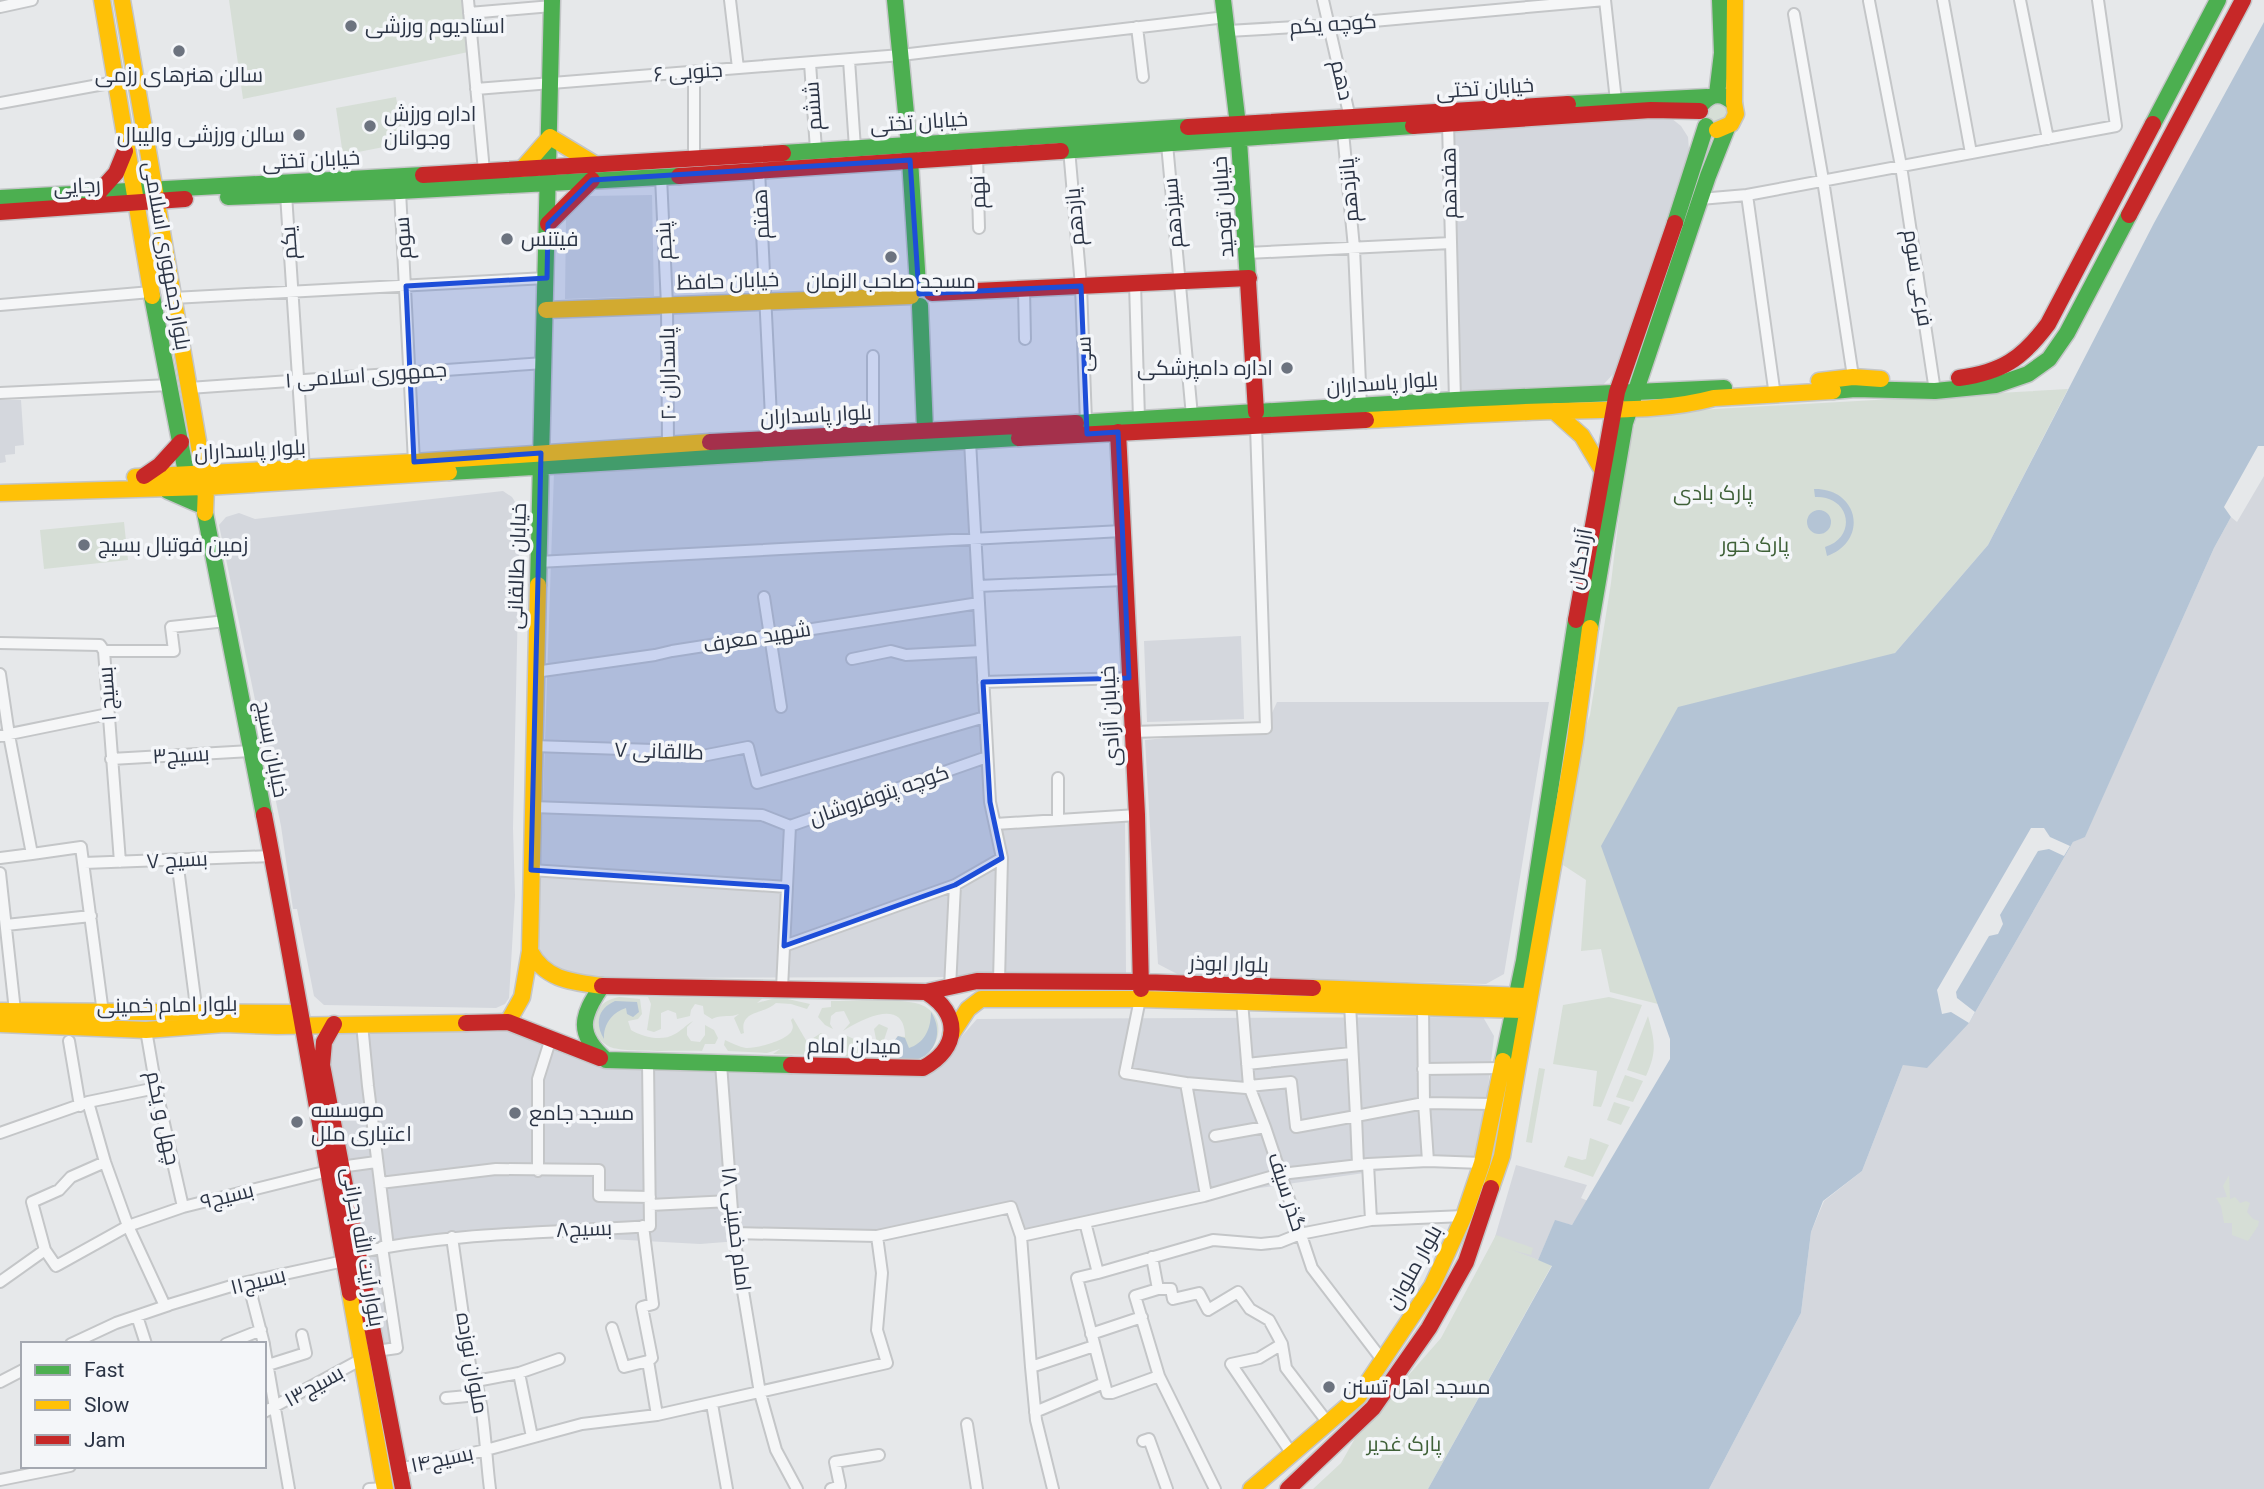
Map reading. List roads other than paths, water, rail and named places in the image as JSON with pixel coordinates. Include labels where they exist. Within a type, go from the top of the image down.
[{"type":"main road","name":"بلوار جمهوری اسلامی","points":[[102,0],[151,292],[188,480],[201,510]]},
{"type":"main road","name":"بلوار جمهوری اسلامی","points":[[122,0],[205,480],[201,510]]},
{"type":"main road","points":[[895,0],[910,152],[920,295],[925,430]]},
{"type":"main road","name":"آزادگان","points":[[1522,1003],[1578,604],[1601,468],[1621,411],[1696,162],[1722,52],[1720,0]]},
{"type":"main road","points":[[1734,103],[1735,0]]},
{"type":"main road","points":[[1775,391],[1854,383],[1916,382],[1978,376],[2009,364],[2030,350],[2048,324],[2218,0]]},
{"type":"main road","points":[[1854,383],[1935,391],[2005,383],[2028,373],[2049,359],[2067,333],[2243,0]]},
{"type":"main road","name":"خیابان طالقانی","points":[[509,1022],[519,1010],[524,997],[530,951],[552,3]]},
{"type":"main road","name":"خیابان توحید","points":[[1226,16],[1239,132],[1256,419]]},
{"type":"main road","points":[[1727,128],[1716,130],[1707,107],[1730,98],[1734,103]]},
{"type":"main road","name":"خیابان تختی","points":[[156,195],[522,169],[592,180],[661,177],[759,170],[910,152],[1347,125],[1616,101],[1707,107]]},
{"type":"main road","name":"آزادگان","points":[[1626,392],[1727,128],[1736,114],[1734,103]]},
{"type":"main road","name":"خیابان تختی","points":[[1347,125],[1448,123],[1707,107]]},
{"type":"main road","name":"خیابان تختی","points":[[179,194],[400,191],[549,175],[593,163],[855,148],[977,155],[1167,144],[1239,132]]},
{"type":"main road","points":[[522,169],[550,136],[593,163]]},
{"type":"main road","points":[[125,149],[121,165],[102,199],[139,222]]},
{"type":"main road","points":[[151,168],[179,194],[160,219]]},
{"type":"main road","points":[[548,224],[592,180]]},
{"type":"main road","name":"رجایی","points":[[0,212],[156,195]]},
{"type":"main road","name":"رجایی","points":[[0,198],[102,199]]},
{"type":"main road","name":"خیابان حافظ","points":[[546,310],[1249,278]]},
{"type":"main road","name":"بلوار پاسداران","points":[[205,480],[304,469],[414,462],[541,460],[668,444],[730,447],[772,438],[1192,416],[1256,419],[1478,407],[1626,392],[1775,391]]},
{"type":"main road","name":"بلوار پاسداران","points":[[0,493],[730,447],[970,441],[1118,432],[1361,406],[1455,400],[1478,407],[1621,411],[1775,391]]},
{"type":"main road","points":[[1554,411],[1572,423],[1585,437],[1601,468]]},
{"type":"main road","name":"آزادگان","points":[[1522,1003],[1575,741],[1621,411]]},
{"type":"main road","name":"خیابان آزادی","points":[[1118,432],[1137,815],[1140,999]]},
{"type":"main road","points":[[181,442],[146,482],[174,493],[201,510]]},
{"type":"main road","name":"بلوار پاسداران","points":[[0,483],[146,482]]},
{"type":"main road","name":"خیابان بسیج","points":[[201,510],[226,621],[298,991],[301,1019]]},
{"type":"main road","points":[[530,951],[539,968],[554,978],[602,986],[926,992],[937,997],[948,1010],[951,1035]]},
{"type":"main road","points":[[977,981],[972,991],[975,997],[981,999]]},
{"type":"main road","name":"بلوار ابوذر","points":[[926,992],[977,981],[1141,982],[1522,1003]]},
{"type":"main road","points":[[602,986],[589,1004],[583,1027],[588,1044],[606,1060]]},
{"type":"main road","points":[[298,991],[315,1013],[334,1024]]},
{"type":"main road","points":[[951,1035],[968,1009],[981,999]]},
{"type":"main road","name":"بلوار ابوذر","points":[[981,999],[1140,999],[1423,1006],[1522,1003]]},
{"type":"main road","name":"بلوار ملوان","points":[[1251,1489],[1358,1396],[1432,1286],[1464,1216],[1482,1163],[1503,1068],[1522,1003]]},
{"type":"main road","name":"بلوار ملوان","points":[[1289,1489],[1373,1408],[1415,1350],[1466,1262],[1502,1156],[1522,1003]]},
{"type":"main road","name":"بلوار امام خمینی","points":[[8,1011],[103,1013],[146,1030],[225,1024],[277,1026],[301,1019]]},
{"type":"main road","name":"بلوار امام خمینی","points":[[0,1024],[126,1021],[197,1014],[301,1019],[334,1024],[509,1022]]},
{"type":"main road","name":"بلوار آیت الله بحرانی","points":[[301,1019],[305,1048],[322,1107],[369,1355],[403,1489]]},
{"type":"main road","name":"میدان امام","points":[[509,1022],[551,1038],[575,1051],[606,1060],[648,1062],[923,1069],[940,1057],[948,1046],[951,1035]]},
{"type":"main road","name":"بلوار آیت الله بحرانی","points":[[322,1107],[321,1065],[324,1042],[334,1024]]},
{"type":"main road","points":[[277,1026],[295,1034],[305,1048]]},
{"type":"main road","name":"بلوار آیت الله بحرانی","points":[[369,1355],[380,1489]]},
{"type":"street","points":[[0,6],[32,0]]},
{"type":"street","points":[[468,0],[484,171]]},
{"type":"street","points":[[730,0],[738,68]]},
{"type":"street","name":"دهم","points":[[1323,0],[1347,125]]},
{"type":"street","points":[[1456,0],[1459,13]]},
{"type":"street","points":[[1605,0],[1616,101]]},
{"type":"street","name":"کوچه یکم","points":[[1137,27],[1226,16],[1329,25],[1605,0]]},
{"type":"street","points":[[1943,0],[1971,153]]},
{"type":"street","points":[[2020,0],[2048,139]]},
{"type":"street","points":[[1700,199],[1747,195],[2116,127],[2098,0]]},
{"type":"street","name":"فرعی سوم","points":[[1869,1],[1900,166],[1935,391]]},
{"type":"street","points":[[469,13],[552,3]]},
{"type":"street","points":[[1794,14],[1854,383]]},
{"type":"street","points":[[1137,27],[1143,77]]},
{"type":"street","name":"۶ جنوبی","points":[[476,89],[849,60],[1137,27]]},
{"type":"street","points":[[849,60],[855,148]]},
{"type":"street","name":"ششم","points":[[810,62],[816,150]]},
{"type":"street","points":[[694,72],[694,158]]},
{"type":"street","points":[[0,103],[115,82]]},
{"type":"street","name":"هفدهم","points":[[1448,123],[1455,400]]},
{"type":"street","name":"پانزدهم","points":[[1347,125],[1361,406]]},
{"type":"street","name":"سیزدهم","points":[[1167,144],[1192,416]]},
{"type":"street","name":"یازدهم","points":[[1069,149],[1081,286]]},
{"type":"street","name":"نهم","points":[[977,155],[979,228]]},
{"type":"street","name":"هفتم","points":[[759,170],[772,438]]},
{"type":"street","name":"پنجم","points":[[661,177],[667,305]]},
{"type":"street","name":"سوم","points":[[400,191],[414,462]]},
{"type":"street","name":"یکم","points":[[286,194],[304,469]]},
{"type":"street","points":[[1747,195],[1775,391]]},
{"type":"street","points":[[1247,253],[1451,243]]},
{"type":"street","points":[[173,298],[547,278]]},
{"type":"street","points":[[1135,284],[1139,419]]},
{"type":"street","name":"سی","points":[[1081,286],[1086,422]]},
{"type":"street","points":[[1024,289],[1025,339]]},
{"type":"street","points":[[0,305],[151,292]]},
{"type":"street","name":"پاسداران ۲۰","points":[[667,305],[668,444]]},
{"type":"street","points":[[873,356],[873,433]]},
{"type":"street","name":"جمهوری اسلامی ۱","points":[[189,388],[544,363]]},
{"type":"street","points":[[0,393],[170,385]]},
{"type":"street","points":[[1132,732],[1266,728],[1256,419]]},
{"type":"street","points":[[970,441],[990,802],[1002,858],[999,981]]},
{"type":"street","points":[[538,562],[1122,531]]},
{"type":"street","points":[[978,586],[1125,580]]},
{"type":"street","points":[[764,597],[781,707]]},
{"type":"street","name":"شهید معرف","points":[[535,672],[979,603]]},
{"type":"street","name":"بسیج ۱","points":[[120,862],[104,651],[174,651],[171,627],[226,621]]},
{"type":"street","points":[[0,643],[100,645],[104,651]]},
{"type":"street","points":[[852,659],[891,651],[906,655],[981,651]]},
{"type":"street","points":[[0,674],[4,735],[32,854]]},
{"type":"street","points":[[983,682],[1129,678]]},
{"type":"street","points":[[4,735],[108,714]]},
{"type":"street","name":"طالقانی ۷","points":[[533,746],[653,750],[702,756],[748,747],[757,783],[985,718]]},
{"type":"street","name":"بسیج۳","points":[[111,759],[251,751]]},
{"type":"street","name":"کوچه پتوفروشان","points":[[782,988],[790,826],[987,757]]},
{"type":"street","points":[[1058,778],[1058,820]]},
{"type":"street","points":[[532,807],[762,814],[790,826]]},
{"type":"street","points":[[995,824],[1137,815]]},
{"type":"street","points":[[0,858],[81,846],[103,1013]]},
{"type":"street","name":"بسیج ۷","points":[[83,863],[271,856]]},
{"type":"street","points":[[784,946],[955,885],[1002,858]]},
{"type":"street","points":[[177,860],[197,1014]]},
{"type":"street","points":[[531,870],[787,887]]},
{"type":"street","points":[[0,873],[6,925],[8,1011]]},
{"type":"street","points":[[950,988],[955,885]]},
{"type":"street","points":[[6,925],[90,916]]},
{"type":"street","points":[[1140,999],[1125,1073],[1186,1083],[1246,1088],[1291,1082],[1296,1128],[1424,1103],[1495,1104]]},
{"type":"street","name":"گذر سیف","points":[[1242,1001],[1249,1086],[1300,1234],[1317,1276],[1383,1361]]},
{"type":"street","points":[[1350,1004],[1356,1116],[1371,1220]]},
{"type":"street","points":[[1423,1006],[1427,1161]]},
{"type":"street","points":[[362,1024],[385,1247]]},
{"type":"street","name":"چهل و یکم","points":[[146,1030],[183,1207]]},
{"type":"street","points":[[538,1171],[538,1079],[551,1038]]},
{"type":"street","points":[[69,1041],[84,1104],[128,1226],[169,1305]]},
{"type":"street","points":[[1247,1064],[1351,1053]]},
{"type":"street","name":"بسیج۸","points":[[350,1257],[385,1247],[452,1237],[650,1226],[648,1062]]},
{"type":"street","name":"امام خمینی ۱۸","points":[[721,1064],[734,1233],[761,1393],[776,1450],[797,1489]]},
{"type":"street","points":[[1423,1069],[1503,1068]]},
{"type":"street","points":[[1186,1083],[1206,1195]]},
{"type":"street","points":[[0,1133],[84,1104],[156,1088]]},
{"type":"street","points":[[1215,1136],[1265,1126]]},
{"type":"street","name":"بسیج۹","points":[[45,1250],[56,1266],[128,1226],[183,1207],[376,1161]]},
{"type":"street","points":[[1021,1236],[1206,1195],[1280,1174],[1363,1164],[1427,1161],[1482,1163]]},
{"type":"street","points":[[0,1282],[45,1250],[32,1202],[59,1189],[71,1177],[105,1163]]},
{"type":"street","points":[[380,1182],[496,1170],[598,1170],[599,1195],[650,1201],[730,1200]]},
{"type":"street","points":[[734,1233],[877,1236],[1011,1207],[1021,1236],[1035,1412],[1053,1489]]},
{"type":"street","points":[[1159,1376],[1107,1393],[1077,1278],[1213,1240],[1261,1244],[1371,1220],[1464,1216]]},
{"type":"street","points":[[1085,1222],[1098,1273]]},
{"type":"street","points":[[612,1328],[624,1367],[652,1358],[642,1307],[653,1304],[643,1227]]},
{"type":"street","name":"بسیج۱۴","points":[[399,1469],[486,1450],[582,1424],[657,1415],[712,1404],[887,1363],[877,1330],[882,1273],[877,1236]]},
{"type":"street","name":"ملوان نوزده","points":[[452,1237],[470,1365],[476,1381],[490,1489]]},
{"type":"street","name":"بسیج۱۳","points":[[266,1411],[369,1355],[397,1348],[385,1247]]},
{"type":"street","name":"بسیج۱۱","points":[[76,1342],[169,1305],[350,1257]]},
{"type":"street","points":[[1152,1257],[1158,1289]]},
{"type":"street","points":[[248,1282],[264,1342]]},
{"type":"street","points":[[1215,1489],[1159,1376],[1135,1296],[1158,1289],[1171,1289],[1173,1299],[1199,1293],[1208,1310],[1238,1292],[1250,1309],[1269,1321],[1282,1344],[1286,1368],[1328,1423]]},
{"type":"street","points":[[137,1316],[145,1342]]},
{"type":"street","points":[[1091,1334],[1142,1317]]},
{"type":"street","points":[[231,1342],[261,1330]]},
{"type":"street","points":[[268,1365],[306,1353],[302,1335]]},
{"type":"street","points":[[1282,1344],[1259,1358],[1231,1364],[1292,1454]]},
{"type":"street","points":[[1031,1367],[1094,1346]]},
{"type":"street","points":[[266,1354],[289,1489]]},
{"type":"street","points":[[476,1381],[519,1373],[559,1359]]},
{"type":"street","points":[[648,1361],[657,1415]]},
{"type":"street","points":[[0,1382],[21,1371]]},
{"type":"street","points":[[519,1373],[532,1437]]},
{"type":"street","points":[[1035,1412],[1104,1383]]},
{"type":"street","points":[[446,1398],[478,1395]]},
{"type":"street","points":[[712,1404],[727,1489]]},
{"type":"street","points":[[967,1424],[977,1489]]},
{"type":"street","points":[[1143,1441],[1149,1439],[1167,1489]]},
{"type":"street","points":[[831,1489],[840,1486],[835,1462],[879,1455]]},
{"type":"street","points":[[0,1479],[59,1468]]},
{"type":"water","points":[[2264,22],[2264,446],[2258,446],[2224,507],[2231,517],[2214,548],[2085,837],[2073,842],[1969,1023],[1927,1068],[1903,1065],[1862,1171],[1823,1201],[1811,1232],[1801,1313],[1709,1489],[1428,1489],[1552,1266],[1538,1260],[1555,1220],[1572,1225],[1670,1059],[1670,1039],[1601,846],[1678,707],[1895,653],[1988,545],[2154,223]]},
{"type":"water","points":[[1814,489],[1829,491],[1841,497],[1853,516],[1849,539],[1840,549],[1827,556],[1825,547],[1842,535],[1846,517],[1836,503],[1827,498],[1815,497]]},
{"type":"water","points":[[1819,510],[1828,513],[1831,522],[1828,531],[1819,534],[1810,531],[1807,522],[1810,513]]},
{"type":"water","points":[[615,1001],[637,1002],[639,1012],[633,1017],[627,1014],[626,1008],[613,1016],[607,1024],[604,1039],[599,1028],[599,1017],[604,1008]]},
{"type":"water","points":[[931,1012],[937,1034],[930,1052],[913,1060],[903,1059],[892,1053],[890,1046],[898,1036],[905,1038],[909,1048],[923,1039],[930,1024]]},
{"type":"place","name":"استادیوم ورزشی","points":[[351,26]]},
{"type":"place","name":"سالن هنرهای رزمی","points":[[179,51]]},
{"type":"place","name":"اداره ورزش وجوانان","points":[[370,126]]},
{"type":"place","name":"سالن ورزشی والیبال","points":[[299,135]]},
{"type":"place","name":"فیتنس","points":[[507,239]]},
{"type":"place","name":"مسجد صاحب الزمان","points":[[891,257]]},
{"type":"place","name":"اداره دامپزشکی","points":[[1287,368]]},
{"type":"place","name":"زمین فوتبال بسیج","points":[[84,545]]},
{"type":"place","name":"مسجد جامع","points":[[515,1113]]},
{"type":"place","name":"موسسه اعتباری ملل","points":[[297,1122]]},
{"type":"place","name":"مسجد اهل تسنن","points":[[1329,1387]]},
{"type":"park label","name":"پارک بادی","points":[[1713,493]]},
{"type":"park label","name":"پارک خور","points":[[1755,545]]},
{"type":"park label","name":"پارک غدیر","points":[[1404,1444]]}]
